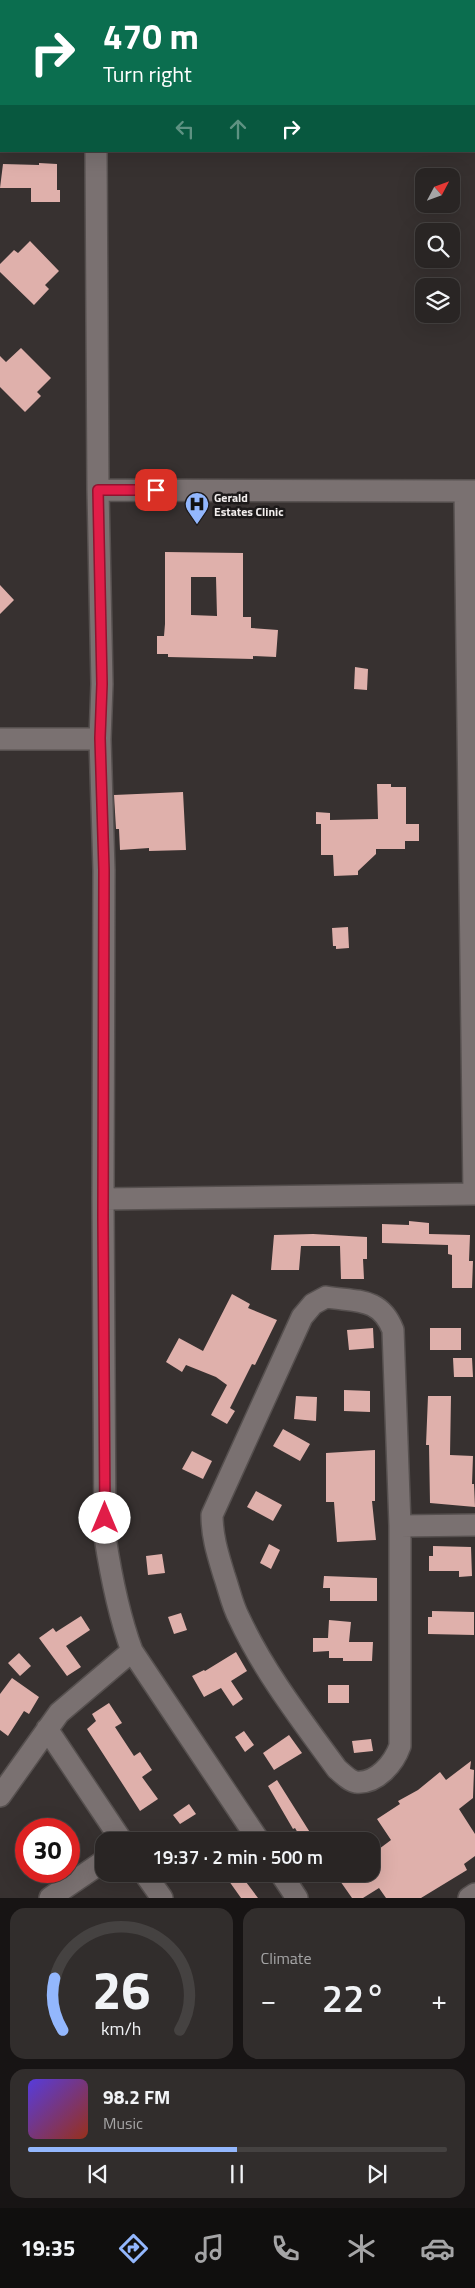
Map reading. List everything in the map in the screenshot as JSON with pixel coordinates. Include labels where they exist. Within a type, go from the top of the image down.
[{"type":"street","points":[[96,152],[98,490],[102,684],[100,738],[104,870],[105,1537],[116,1602],[132,1651],[253,1832]]},
{"type":"street","points":[[98,490],[470,491],[474,1194],[103,1199]]},
{"type":"street","points":[[0,739],[100,738]]},
{"type":"street","points":[[326,1297],[375,1305],[387,1316],[393,1330],[400,1526],[400,1746],[396,1757],[385,1770],[373,1778],[357,1782],[337,1769],[287,1701],[246,1633],[237,1616],[214,1543],[212,1530],[212,1515],[302,1317],[313,1304],[326,1297]]},
{"type":"street","points":[[400,1526],[475,1525]]},
{"type":"street","points":[[0,1796],[59,1713],[132,1651]]},
{"type":"street","points":[[47,1729],[116,1832]]},
{"type":"street","points":[[50,1898],[95,1867]]},
{"type":"street","points":[[151,1882],[162,1898]]},
{"type":"street","points":[[286,1882],[297,1898]]},
{"type":"street","points":[[469,1898],[475,1894]]},
{"type":"building","points":[[39,163],[57,164],[57,190],[60,190],[60,202],[31,202],[31,188],[0,188],[3,164],[39,165]]},
{"type":"building","points":[[30,241],[59,271],[45,285],[49,289],[34,305],[0,272],[0,264],[14,250],[18,253]]},
{"type":"building","points":[[21,348],[51,378],[37,392],[41,396],[25,412],[0,387],[0,356],[6,362]]},
{"type":"building","points":[[165,552],[243,553],[243,617],[251,617],[251,628],[278,630],[276,657],[253,656],[253,659],[168,657],[168,654],[157,654],[157,636],[164,636]],"holes":[[[191,577],[216,577],[217,616],[191,615]]]},
{"type":"building","points":[[0,585],[14,600],[0,614]]},
{"type":"building","points":[[355,667],[368,669],[367,690],[354,689]]},
{"type":"building","points":[[377,784],[391,784],[391,787],[406,787],[406,824],[419,824],[419,841],[405,841],[405,849],[376,849],[376,854],[358,871],[358,875],[334,876],[333,855],[321,855],[321,824],[316,824],[316,812],[330,813],[330,820],[378,819]]},
{"type":"building","points":[[183,792],[186,850],[149,851],[149,848],[120,850],[119,829],[116,829],[114,795]]},
{"type":"building","points":[[348,927],[349,948],[336,949],[336,946],[333,946],[332,928]]},
{"type":"building","points":[[409,1221],[429,1223],[429,1234],[470,1235],[469,1261],[473,1261],[472,1288],[452,1288],[452,1255],[448,1254],[448,1245],[382,1243],[382,1224],[409,1225]]},
{"type":"building","points":[[313,1234],[367,1237],[367,1259],[363,1259],[364,1279],[341,1279],[340,1246],[301,1246],[299,1270],[271,1270],[274,1235]]},
{"type":"building","points":[[232,1294],[250,1304],[248,1308],[277,1320],[255,1365],[252,1364],[230,1408],[235,1411],[227,1424],[211,1415],[227,1385],[216,1377],[186,1365],[182,1372],[166,1362],[179,1338],[203,1351]]},
{"type":"building","points":[[373,1328],[374,1348],[349,1350],[347,1330]]},
{"type":"building","points":[[430,1328],[461,1328],[461,1350],[430,1350]]},
{"type":"building","points":[[453,1358],[472,1358],[473,1377],[454,1377]]},
{"type":"building","points":[[344,1390],[370,1391],[370,1412],[344,1411]]},
{"type":"building","points":[[296,1396],[317,1397],[316,1421],[294,1419]]},
{"type":"building","points":[[428,1396],[451,1396],[450,1455],[473,1456],[472,1484],[474,1484],[475,1507],[430,1503],[429,1445],[426,1445]]},
{"type":"building","points":[[283,1429],[310,1444],[300,1461],[273,1446]]},
{"type":"building","points":[[375,1450],[375,1501],[372,1501],[376,1540],[337,1542],[334,1502],[326,1502],[326,1453]]},
{"type":"building","points":[[192,1451],[212,1461],[203,1479],[182,1469]]},
{"type":"building","points":[[256,1491],[282,1505],[273,1521],[247,1507]]},
{"type":"building","points":[[269,1544],[280,1550],[271,1569],[260,1563]]},
{"type":"building","points":[[433,1546],[471,1547],[472,1576],[459,1577],[459,1571],[429,1571],[429,1556],[433,1556]]},
{"type":"building","points":[[162,1554],[165,1573],[148,1575],[146,1556]]},
{"type":"building","points":[[324,1576],[377,1578],[377,1601],[330,1601],[330,1588],[323,1588]]},
{"type":"building","points":[[432,1611],[474,1612],[474,1635],[428,1634],[428,1617],[432,1617]]},
{"type":"building","points":[[181,1613],[187,1630],[174,1634],[168,1617]]},
{"type":"building","points":[[81,1616],[90,1630],[66,1646],[81,1667],[67,1676],[39,1638],[53,1628],[56,1632]]},
{"type":"building","points":[[329,1620],[351,1622],[349,1642],[373,1642],[372,1661],[343,1661],[343,1658],[329,1658],[329,1651],[313,1652],[313,1638],[328,1638]]},
{"type":"building","points":[[236,1652],[247,1671],[231,1681],[243,1699],[233,1706],[221,1688],[204,1697],[192,1676],[205,1671]]},
{"type":"building","points":[[19,1653],[31,1666],[20,1676],[8,1663]]},
{"type":"building","points":[[12,1678],[39,1697],[29,1714],[24,1711],[8,1736],[0,1730],[0,1694]]},
{"type":"building","points":[[328,1685],[349,1685],[349,1703],[328,1703]]},
{"type":"building","points":[[109,1703],[122,1723],[115,1727],[134,1756],[140,1752],[152,1770],[142,1777],[158,1799],[140,1811],[87,1729],[96,1721],[92,1714]]},
{"type":"building","points":[[244,1731],[254,1745],[245,1752],[235,1737]]},
{"type":"building","points":[[289,1735],[302,1753],[274,1770],[263,1753]]},
{"type":"building","points":[[371,1739],[373,1751],[354,1753],[352,1741]]},
{"type":"building","points":[[471,1761],[470,1769],[474,1770],[473,1798],[459,1809],[475,1834],[475,1856],[464,1864],[467,1870],[421,1898],[386,1898],[379,1888],[363,1898],[352,1898],[341,1882],[380,1882],[380,1848],[391,1840],[377,1819],[400,1804],[398,1801],[418,1790],[440,1772],[446,1780]]},
{"type":"building","points":[[277,1780],[310,1832],[297,1832],[295,1828],[293,1829],[268,1786]]},
{"type":"building","points":[[189,1804],[196,1814],[180,1824],[173,1815]]},
{"type":"building","points":[[230,1882],[246,1882],[258,1898],[241,1898]]},
{"type":"place","name":"Gerald Estates Clinic","points":[[197,525]]},
{"type":"route","points":[[105,1518],[103,1217],[104,870],[100,738],[102,684],[98,490],[156,490]]}]
